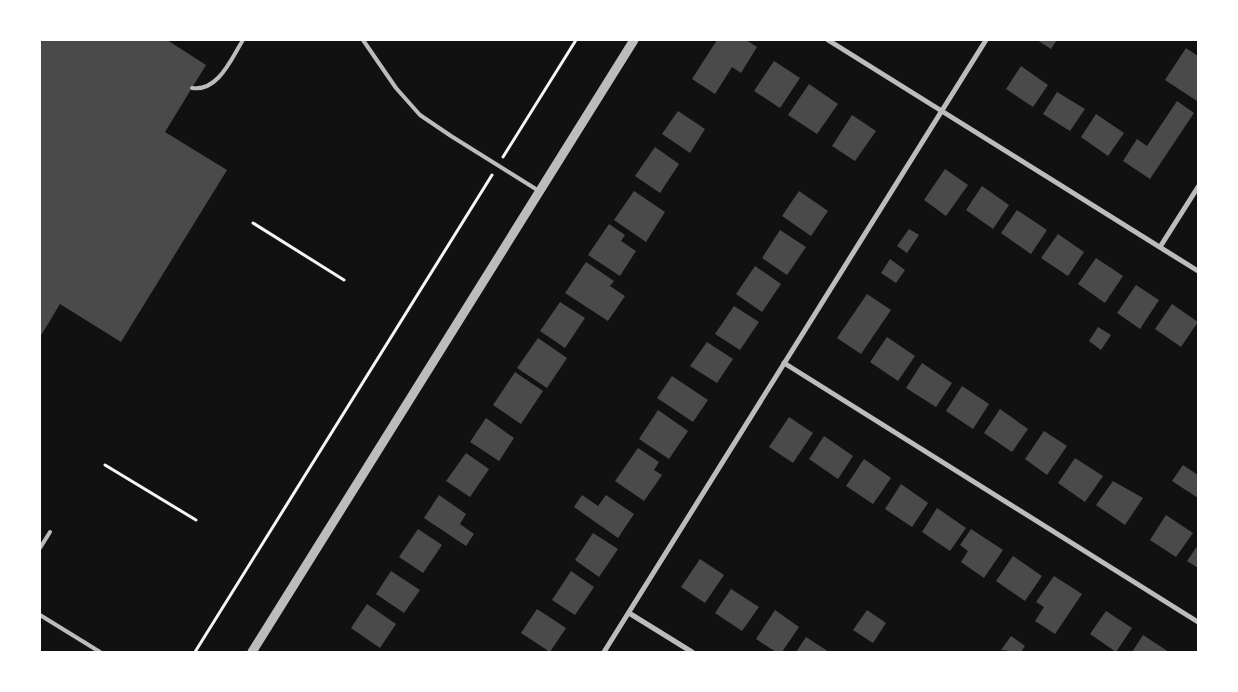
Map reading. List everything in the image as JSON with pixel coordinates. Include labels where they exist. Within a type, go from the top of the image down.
[{"type":"street","points":[[252,652],[634,40]]},
{"type":"street","points":[[828,40],[1198,271]]},
{"type":"street","points":[[604,652],[986,40]]},
{"type":"street","points":[[1160,248],[1198,187]]},
{"type":"street","points":[[784,363],[1198,622]]},
{"type":"street","points":[[629,613],[692,652]]},
{"type":"lane","points":[[192,88],[202,90],[212,84],[219,77],[243,40]]},
{"type":"lane","points":[[363,40],[396,88],[420,115],[539,191]]},
{"type":"lane","points":[[40,548],[50,532]]},
{"type":"lane","points":[[40,615],[100,652]]},
{"type":"path","points":[[508,149],[576,40]]},
{"type":"path","points":[[195,652],[488,180]]},
{"type":"path","points":[[253,223],[344,280]]},
{"type":"path","points":[[105,465],[196,520]]},
{"type":"building","points":[[40,40],[167,40],[206,65],[165,132],[227,170],[121,342],[60,304],[40,337]]},
{"type":"building","points":[[717,40],[746,40],[757,47],[741,73],[732,67],[715,94],[692,79]]},
{"type":"building","points":[[1037,40],[1057,40],[1051,49]]},
{"type":"building","points":[[1186,48],[1198,56],[1197,101],[1165,80]]},
{"type":"building","points":[[774,61],[800,78],[780,108],[754,91]]},
{"type":"building","points":[[1021,66],[1048,85],[1033,107],[1006,89]]},
{"type":"building","points":[[809,84],[838,104],[817,134],[788,115]]},
{"type":"building","points":[[1057,92],[1085,109],[1070,131],[1043,114]]},
{"type":"building","points":[[1177,101],[1194,113],[1150,179],[1123,161],[1137,139],[1147,146]]},
{"type":"building","points":[[678,111],[705,129],[690,153],[662,134]]},
{"type":"building","points":[[1096,114],[1124,133],[1108,156],[1081,137]]},
{"type":"building","points":[[852,115],[876,131],[855,161],[832,146]]},
{"type":"building","points":[[655,147],[679,164],[660,193],[635,176]]},
{"type":"building","points":[[945,169],[968,185],[946,216],[924,200]]},
{"type":"building","points":[[982,186],[1009,205],[993,229],[966,210]]},
{"type":"building","points":[[634,191],[665,212],[646,242],[614,220]]},
{"type":"building","points":[[799,191],[828,211],[811,236],[782,216]]},
{"type":"building","points":[[1017,210],[1047,230],[1031,254],[1001,233]]},
{"type":"building","points":[[609,224],[625,235],[621,241],[636,251],[620,276],[588,255]]},
{"type":"building","points":[[909,229],[919,235],[907,253],[897,246]]},
{"type":"building","points":[[780,230],[806,247],[787,275],[762,258]]},
{"type":"building","points":[[1058,234],[1084,252],[1068,276],[1041,258]]},
{"type":"building","points":[[1096,258],[1123,276],[1105,303],[1078,284]]},
{"type":"building","points":[[890,259],[905,270],[896,283],[881,273]]},
{"type":"building","points":[[586,262],[614,281],[610,286],[625,296],[608,321],[565,293]]},
{"type":"building","points":[[755,266],[781,284],[762,312],[736,294]]},
{"type":"building","points":[[1136,285],[1159,300],[1140,329],[1117,313]]},
{"type":"building","points":[[867,294],[891,310],[861,354],[837,338]]},
{"type":"building","points":[[560,302],[585,318],[565,348],[540,331]]},
{"type":"building","points":[[1172,304],[1198,322],[1181,347],[1155,329]]},
{"type":"building","points":[[734,306],[759,322],[740,350],[715,334]]},
{"type":"building","points":[[1098,327],[1111,335],[1101,350],[1089,341]]},
{"type":"building","points":[[887,337],[915,356],[898,381],[870,362]]},
{"type":"building","points":[[538,338],[567,358],[547,388],[517,368]]},
{"type":"building","points":[[707,342],[733,359],[717,383],[690,366]]},
{"type":"building","points":[[922,363],[952,383],[936,407],[906,388]]},
{"type":"building","points":[[515,372],[543,391],[521,424],[493,405]]},
{"type":"building","points":[[672,376],[708,400],[693,422],[657,398]]},
{"type":"building","points":[[962,386],[989,404],[973,429],[946,411]]},
{"type":"building","points":[[1000,409],[1028,429],[1012,452],[984,433]]},
{"type":"building","points":[[658,410],[688,431],[669,459],[639,439]]},
{"type":"building","points":[[789,417],[813,433],[793,463],[769,447]]},
{"type":"building","points":[[486,418],[514,438],[499,461],[470,442]]},
{"type":"building","points":[[1044,431],[1067,446],[1047,475],[1025,459]]},
{"type":"building","points":[[824,436],[853,456],[838,479],[809,459]]},
{"type":"building","points":[[638,448],[659,462],[654,470],[662,475],[644,501],[615,481]]},
{"type":"building","points":[[466,453],[489,469],[470,497],[446,481]]},
{"type":"building","points":[[1075,458],[1103,476],[1085,502],[1058,483]]},
{"type":"building","points":[[864,459],[891,478],[873,504],[846,486]]},
{"type":"building","points":[[1183,465],[1198,475],[1198,498],[1172,481]]},
{"type":"building","points":[[1113,481],[1143,498],[1125,525],[1096,505]]},
{"type":"building","points":[[901,484],[928,503],[912,527],[885,509]]},
{"type":"building","points":[[439,495],[466,514],[460,524],[474,534],[466,546],[424,518]]},
{"type":"building","points":[[582,495],[598,506],[606,495],[634,514],[618,538],[574,507]]},
{"type":"building","points":[[937,508],[966,528],[950,551],[922,532]]},
{"type":"building","points":[[1166,515],[1193,533],[1176,557],[1150,540]]},
{"type":"building","points":[[418,529],[442,545],[423,573],[399,557]]},
{"type":"building","points":[[971,529],[1003,550],[984,578],[961,562],[968,551],[960,545]]},
{"type":"building","points":[[593,533],[618,549],[599,577],[575,560]]},
{"type":"building","points":[[1198,545],[1198,568],[1187,561]]},
{"type":"building","points":[[1013,556],[1042,576],[1025,601],[996,581]]},
{"type":"building","points":[[700,559],[724,575],[705,603],[681,587]]},
{"type":"building","points":[[391,571],[420,590],[404,613],[376,594]]},
{"type":"building","points":[[571,571],[594,587],[575,615],[552,600]]},
{"type":"building","points":[[1054,576],[1082,594],[1055,634],[1035,621],[1044,607],[1036,602]]},
{"type":"building","points":[[731,589],[759,607],[742,631],[715,613]]},
{"type":"building","points":[[367,604],[396,624],[380,648],[351,628]]},
{"type":"building","points":[[537,609],[566,628],[550,652],[521,633]]},
{"type":"building","points":[[775,610],[799,627],[782,652],[776,652],[756,639]]},
{"type":"building","points":[[867,610],[886,623],[873,643],[853,630]]},
{"type":"building","points":[[1106,611],[1132,628],[1116,652],[1090,634]]},
{"type":"building","points":[[1143,635],[1169,652],[1132,652]]},
{"type":"building","points":[[1011,636],[1025,646],[1021,652],[1001,650]]},
{"type":"building","points":[[806,637],[829,652],[796,652]]}]
